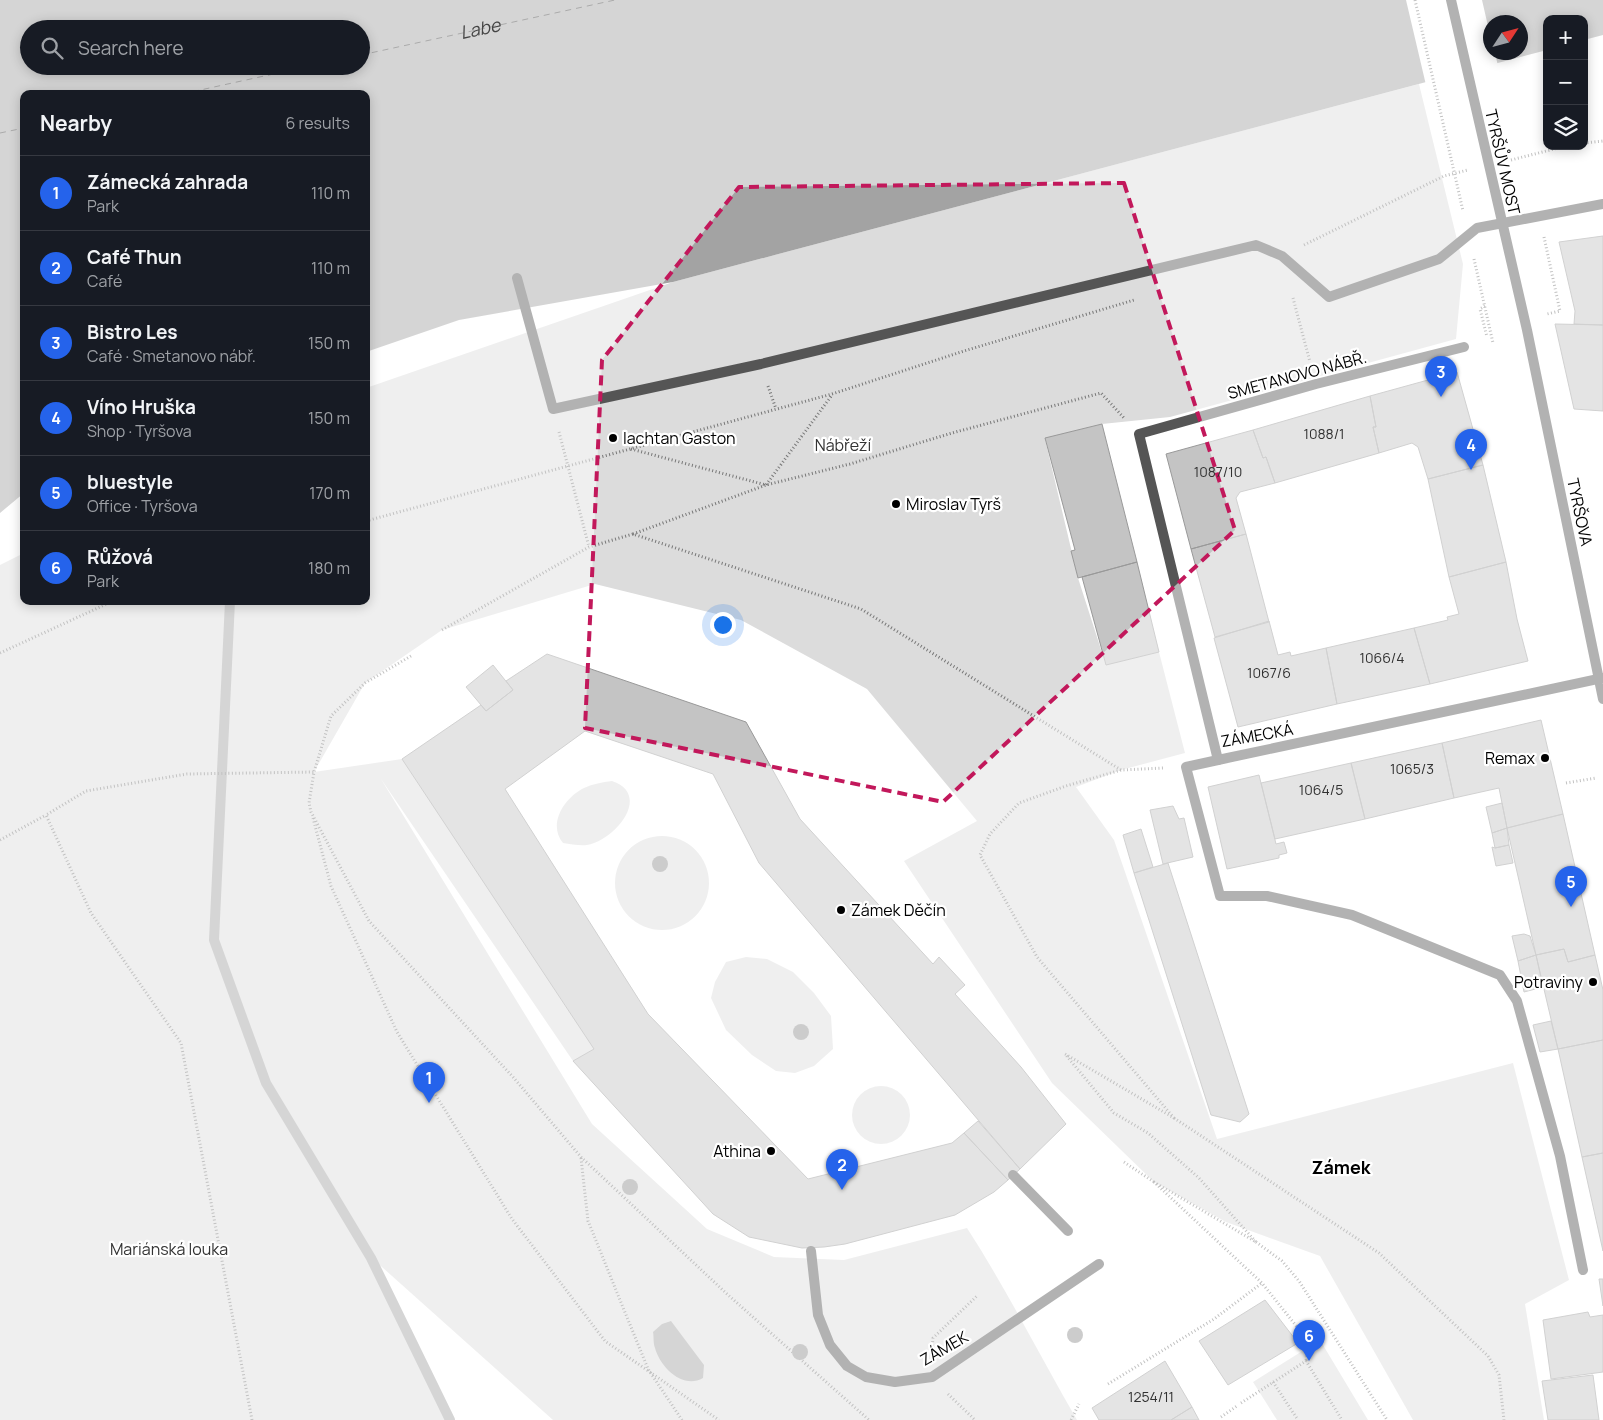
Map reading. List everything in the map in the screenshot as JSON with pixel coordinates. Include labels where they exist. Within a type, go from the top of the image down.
[{"type":"street","name":"TYRŠŮV MOST","points":[[1451,0],[1527,330]]},
{"type":"street","points":[[517,278],[553,409],[761,364],[1256,245],[1282,256],[1329,297],[1440,259],[1477,228],[1603,204]]},
{"type":"street","name":"TYRŠOVA","points":[[1527,330],[1601,678],[1603,700]]},
{"type":"street","name":"SMETANOVO NÁBŘ.","points":[[1139,434],[1316,384],[1464,347]]},
{"type":"street","name":"ZÁMECKÁ","points":[[1139,434],[1218,760],[1601,678]]},
{"type":"street","points":[[1218,760],[1186,767],[1220,896],[1267,896],[1352,915],[1500,975],[1517,1001],[1520,1010],[1560,1156],[1583,1270]]},
{"type":"street","points":[[1013,1175],[1068,1231]]},
{"type":"street","name":"ZÁMEK","points":[[811,1251],[818,1315],[830,1345],[847,1366],[866,1377],[895,1382],[932,1376],[1099,1264]]},
{"type":"path","points":[[1415,0],[1465,220]]},
{"type":"path","points":[[1588,143],[1603,141]]},
{"type":"path","points":[[1539,153],[1551,150]]},
{"type":"path","points":[[1282,256],[1444,176]]},
{"type":"path","points":[[1540,217],[1560,311],[1546,315]]},
{"type":"path","points":[[1474,258],[1493,343]]},
{"type":"path","points":[[370,520],[832,394],[964,351],[1142,298]]},
{"type":"path","points":[[442,630],[589,547],[633,534],[766,485],[850,464],[952,433],[1101,393],[1139,434]]},
{"type":"path","points":[[766,485],[832,394]]},
{"type":"path","points":[[553,409],[589,547]]},
{"type":"path","points":[[630,448],[766,485]]},
{"type":"path","points":[[633,534],[861,609],[1120,770]]},
{"type":"path","points":[[0,653],[104,605]]},
{"type":"path","points":[[411,656],[366,682],[331,716],[314,772],[309,803],[331,886],[397,1032],[512,1219],[605,1341],[719,1420]]},
{"type":"path","points":[[1174,1118],[1037,957],[980,855],[990,834],[1019,803],[1066,786],[1120,770],[1186,767]]},
{"type":"path","points":[[0,840],[86,791],[187,774],[314,772]]},
{"type":"path","points":[[1566,783],[1596,778]]},
{"type":"path","points":[[311,812],[369,921],[513,1077],[581,1157],[727,1294],[869,1420]]},
{"type":"path","points":[[46,815],[91,913],[181,1043],[252,1420]]},
{"type":"path","points":[[1256,1242],[1199,1178],[1148,1133],[1114,1113],[1066,1054],[1174,1118],[1379,1253],[1488,1356],[1499,1375],[1504,1420]]},
{"type":"path","points":[[581,1157],[588,1221],[648,1369],[682,1420]]},
{"type":"path","points":[[1124,1162],[1154,1182],[1256,1242],[1282,1260],[1299,1281],[1388,1420]]},
{"type":"path","points":[[1154,1182],[1262,1284],[1308,1342],[1306,1361],[1342,1420]]},
{"type":"path","points":[[1108,1384],[1207,1324],[1262,1284]]},
{"type":"path","points":[[931,1357],[933,1338],[978,1295]]},
{"type":"path","points":[[1241,1403],[1306,1361]]},
{"type":"path","points":[[1273,1382],[1298,1420]]},
{"type":"path","points":[[944,1390],[975,1420]]},
{"type":"path","points":[[1071,1420],[1079,1404]]},
{"type":"path","points":[[1220,1417],[1237,1406]]},
{"type":"highlighted area","points":[[1124,183],[1235,530],[943,802],[585,728],[602,360],[739,187]]},
{"type":"green space","points":[[1419,84],[1463,264],[1456,339],[1170,417],[1102,424],[1045,439],[1078,578],[1106,665],[1159,652],[1185,753],[1121,770],[1076,787],[1114,840],[1217,1139],[1513,1063],[1569,1280],[1525,1304],[1544,1420],[1413,1420],[1320,1256],[1226,1222],[1154,1182],[1052,1083],[904,861],[977,821],[867,689],[741,620],[595,584],[442,630],[365,683],[314,772],[402,759],[594,1049],[573,1061],[381,779],[592,1124],[707,1229],[774,1257],[844,1260],[967,1228],[1010,1299],[1077,1420],[553,1420],[373,1259],[450,1420],[0,1420],[0,565],[20,555],[20,605],[370,605],[370,387],[673,282]]},
{"type":"green space","points":[[612,781],[624,788],[629,796],[629,806],[625,817],[618,827],[598,842],[587,845],[563,843],[557,828],[560,812],[565,804],[584,788]]},
{"type":"green space","points":[[653,836],[671,836],[696,849],[706,865],[709,883],[706,901],[696,917],[671,930],[653,930],[628,917],[615,892],[615,874],[628,849]]},
{"type":"green space","points":[[746,957],[767,959],[793,972],[814,993],[831,1016],[833,1049],[814,1066],[795,1073],[776,1071],[752,1055],[726,1030],[711,998],[715,982],[726,962]]},
{"type":"green space","points":[[881,1086],[897,1091],[905,1099],[910,1115],[905,1131],[897,1139],[881,1144],[865,1139],[857,1131],[852,1115],[857,1099],[865,1091]]},
{"type":"green space","points":[[1320,1340],[1368,1420],[1277,1420],[1253,1382]]},
{"type":"water","name":"Labe","points":[[0,0],[1603,0],[1603,35],[1588,39],[1588,15],[1543,15],[1543,51],[1528,55],[1528,15],[1483,15],[1483,60],[1509,60],[673,282],[459,320],[370,351],[370,90],[20,90],[20,496],[0,513]]},
{"type":"water","points":[[671,1321],[704,1365],[703,1378],[695,1381],[680,1379],[667,1369],[658,1355],[654,1346],[653,1332],[662,1324]]},
{"type":"pier","points":[[1406,0],[1482,0],[1485,15],[1483,15],[1483,60],[1497,60],[1498,66],[1426,85]]},
{"type":"building","points":[[1603,236],[1603,325],[1574,324],[1575,311],[1559,242]]},
{"type":"building","points":[[1555,324],[1603,325],[1603,411],[1574,409]]},
{"type":"building","points":[[1457,372],[1483,465],[1428,479],[1418,447],[1412,443],[1379,453],[1373,427],[1376,427],[1370,396]]},
{"type":"building","points":[[1370,396],[1376,427],[1373,427],[1379,453],[1275,483],[1266,457],[1263,458],[1253,430]]},
{"type":"building","points":[[1102,424],[1137,562],[1078,578],[1071,551],[1075,550],[1045,438]]},
{"type":"building","points":[[1253,430],[1263,458],[1266,457],[1275,483],[1240,492],[1236,498],[1246,534],[1191,549],[1166,454]]},
{"type":"building","points":[[1483,465],[1506,562],[1449,577],[1428,479]]},
{"type":"building","points":[[1246,534],[1269,622],[1215,637],[1191,549]]},
{"type":"building","points":[[1137,562],[1159,652],[1106,665],[1082,577]]},
{"type":"building","points":[[1506,562],[1517,619],[1528,661],[1430,684],[1414,628],[1448,620],[1447,617],[1459,614],[1449,577]]},
{"type":"building","points":[[1269,621],[1278,655],[1290,652],[1291,656],[1326,648],[1337,704],[1238,727],[1214,638]]},
{"type":"building","points":[[1414,628],[1430,684],[1337,704],[1326,648]]},
{"type":"building","name":"Zámek Děčín","points":[[547,654],[746,722],[800,819],[933,964],[939,957],[965,985],[955,994],[1021,1067],[1066,1124],[1020,1169],[759,863],[713,774],[585,731],[505,789],[648,1014],[808,1179],[952,1143],[964,1133],[1008,1180],[994,1192],[955,1215],[845,1244],[824,1247],[802,1248],[749,1237],[713,1214],[573,1061],[594,1049],[402,759],[481,705],[486,711],[513,690],[506,681]]},
{"type":"building","points":[[493,665],[513,690],[486,711],[466,687]]},
{"type":"building","points":[[1541,720],[1563,814],[1507,828],[1499,788],[1454,798],[1442,743]]},
{"type":"building","points":[[1442,743],[1454,798],[1365,819],[1351,763]]},
{"type":"building","points":[[1351,763],[1365,819],[1275,839],[1261,783]]},
{"type":"building","points":[[1259,775],[1276,844],[1284,842],[1287,853],[1279,855],[1279,858],[1227,869],[1208,787]]},
{"type":"building","points":[[1502,803],[1507,828],[1492,833],[1486,807]]},
{"type":"building","points":[[1173,806],[1179,819],[1184,818],[1193,857],[1163,864],[1150,810]]},
{"type":"building","points":[[1563,814],[1595,955],[1568,962],[1564,949],[1536,955],[1507,828]]},
{"type":"building","points":[[1507,828],[1509,845],[1495,848],[1492,833]]},
{"type":"building","points":[[1141,829],[1153,867],[1134,873],[1123,835]]},
{"type":"building","points":[[1509,845],[1513,863],[1496,866],[1492,847]]},
{"type":"building","points":[[1168,863],[1249,1114],[1240,1122],[1211,1115],[1134,873]]},
{"type":"building","points":[[1524,934],[1530,936],[1536,955],[1518,961],[1512,936]]},
{"type":"building","points":[[1564,949],[1568,962],[1595,955],[1603,990],[1603,1040],[1558,1049],[1536,955]]},
{"type":"building","points":[[1536,955],[1543,987],[1524,992],[1518,961]]},
{"type":"building","points":[[1551,1021],[1558,1049],[1540,1052],[1533,1025]]},
{"type":"building","points":[[1603,1040],[1603,1153],[1582,1157],[1558,1049]]},
{"type":"building","points":[[978,1121],[1020,1169],[1008,1180],[964,1133]]},
{"type":"building","points":[[1603,1153],[1603,1251],[1582,1157]]},
{"type":"building","points":[[1599,1279],[1603,1279],[1603,1306]]},
{"type":"building","points":[[1265,1300],[1298,1343],[1228,1385],[1199,1341]]},
{"type":"building","points":[[1588,1312],[1590,1317],[1603,1315],[1603,1372],[1551,1379],[1543,1320]]},
{"type":"building","points":[[1165,1361],[1192,1407],[1171,1420],[1099,1420],[1092,1408]]},
{"type":"building","points":[[1593,1375],[1599,1420],[1548,1420],[1542,1381]]},
{"type":"building","points":[[1192,1407],[1199,1420],[1171,1420]]},
{"type":"waterway","points":[[230,605],[214,940],[266,1083],[371,1258],[450,1420]]},
{"type":"ferry route","points":[[370,53],[615,0]]},
{"type":"ferry route","points":[[200,90],[269,75]]},
{"type":"ferry route","points":[[0,133],[20,129]]},
{"type":"place","name":"Bistro Les","points":[[1441,397]]},
{"type":"place","name":"lachtan Gaston","points":[[613,438]]},
{"type":"place","name":"Víno Hruška","points":[[1471,470]]},
{"type":"place","name":"Miroslav Tyrš","points":[[896,504]]},
{"type":"place","name":"Remax","points":[[1545,758]]},
{"type":"place","name":"bluestyle","points":[[1571,907]]},
{"type":"place","name":"Zámek Děčín","points":[[841,910]]},
{"type":"place","name":"Potraviny","points":[[1593,982]]},
{"type":"place","name":"Zámecká zahrada","points":[[429,1103]]},
{"type":"place","name":"Athina","points":[[771,1151]]},
{"type":"place","name":"Café Thun","points":[[842,1190]]},
{"type":"place","name":"Růžová","points":[[1309,1361]]},
{"type":"district","name":"Zámek","points":[[1341,1168]]},
{"type":"park label","name":"Nábřeží","points":[[843,445]]},
{"type":"park label","name":"Mariánská louka","points":[[169,1249]]}]
